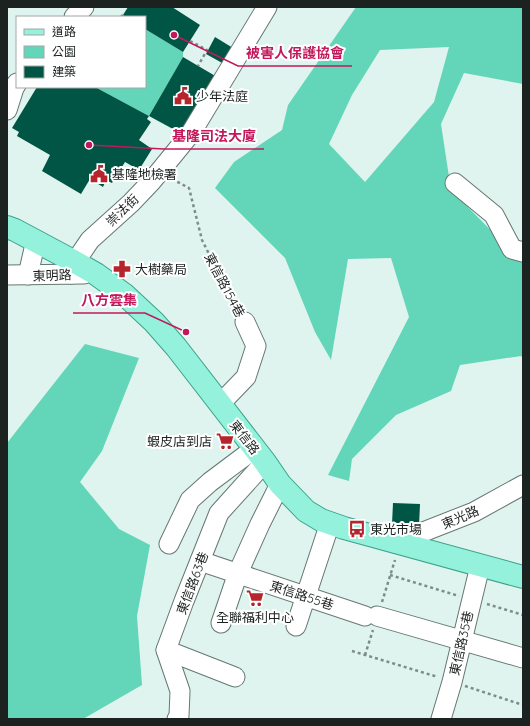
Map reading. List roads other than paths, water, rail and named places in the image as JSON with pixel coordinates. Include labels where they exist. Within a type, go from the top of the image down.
[{"type":"main road","name":"東信路","points":[[7,228],[15,230],[39,242],[73,268],[96,274],[125,295],[154,322],[220,404],[280,484],[306,511],[321,520],[330,523],[396,543],[523,577]]},
{"type":"street","points":[[75,16],[84,7]]},
{"type":"street","name":"崇法街","points":[[73,268],[90,240],[131,203],[159,173],[191,133],[267,7]]},
{"type":"street","points":[[7,110],[16,85]]},
{"type":"street","points":[[455,184],[494,215],[512,249],[523,252]]},
{"type":"street","points":[[33,275],[39,242]]},
{"type":"street","name":"東明路","points":[[7,275],[33,275],[73,268]]},
{"type":"street","name":"東信路154巷","points":[[220,404],[246,377],[256,346],[245,322]]},
{"type":"street","points":[[169,544],[190,500],[210,482],[260,456]]},
{"type":"street","name":"東信路63巷","points":[[166,650],[219,513],[260,456]]},
{"type":"street","points":[[221,623],[238,573],[280,484]]},
{"type":"street","name":"東光路","points":[[396,543],[474,512],[523,485]]},
{"type":"street","points":[[296,626],[330,523]]},
{"type":"street","name":"東信路55巷","points":[[200,561],[371,616],[523,658]]},
{"type":"street","name":"東信路35巷","points":[[441,719],[452,682],[480,566]]},
{"type":"street","points":[[166,650],[235,678]]},
{"type":"street","points":[[166,650],[180,691],[179,716],[177,719]]},
{"type":"place","name":"被害人保護協會","points":[[174,35]]},
{"type":"place","name":"少年法庭","points":[[183,96]]},
{"type":"place","name":"基隆司法大廈","points":[[89,145]]},
{"type":"place","name":"基隆地檢署","points":[[99,174]]},
{"type":"place","name":"大樹藥局","points":[[122,269]]},
{"type":"place","name":"八方雲集","points":[[186,332]]},
{"type":"place","name":"蝦皮店到店","points":[[225,441]]},
{"type":"place","name":"東光市場","points":[[357,529]]},
{"type":"place","name":"全聯福利中心","points":[[255,598]]}]
